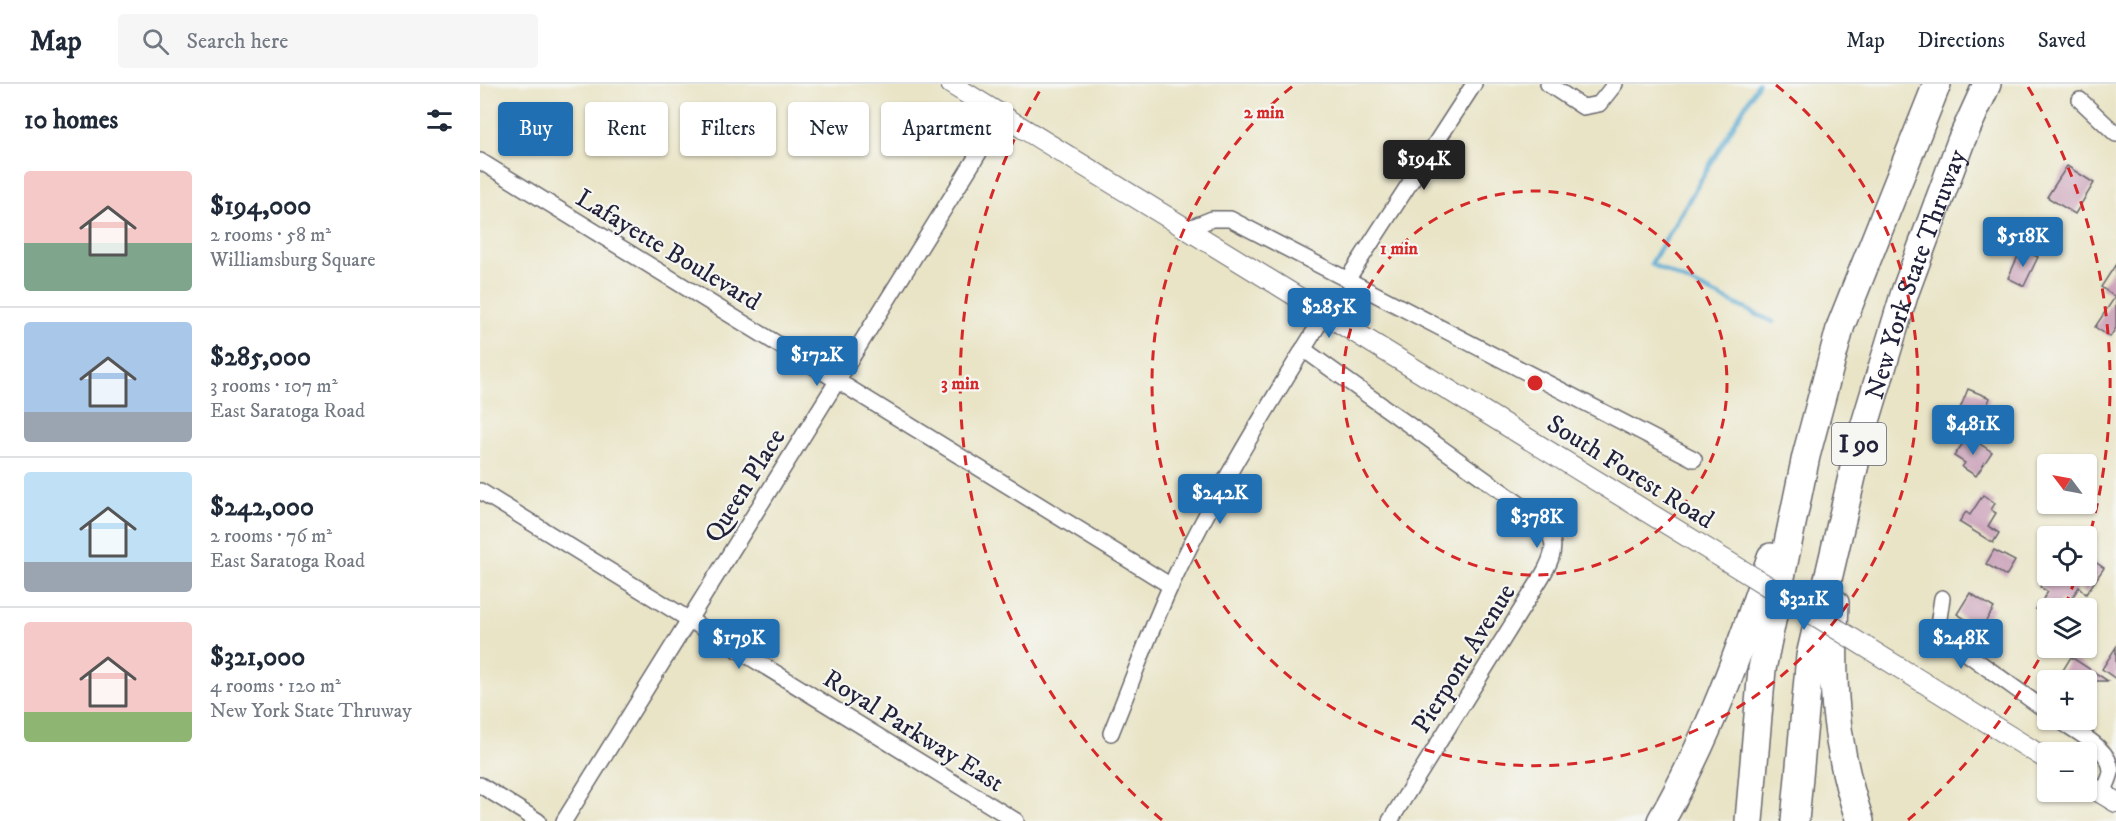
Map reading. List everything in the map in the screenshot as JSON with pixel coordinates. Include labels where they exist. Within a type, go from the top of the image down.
[{"type":"highway","name":"New York State Thruway","points":[[1749,821],[1762,669],[1806,456],[1841,325],[1936,84]]},
{"type":"highway","name":"New York State Thruway","points":[[1796,821],[1810,656],[1862,434],[1905,292],[1961,141],[1987,84]]},
{"type":"highway","points":[[1661,821],[1703,742],[1737,658],[1806,456]]},
{"type":"highway","points":[[1838,539],[1832,671],[1844,769],[1860,821]]},
{"type":"street","name":"South Forest Road","points":[[951,84],[982,102]]},
{"type":"street","points":[[1347,280],[1474,84]]},
{"type":"street","points":[[1548,84],[1583,108],[1599,104],[1616,84]]},
{"type":"street","points":[[2080,100],[2116,134]]},
{"type":"street","name":"South Forest Road","points":[[1013,120],[2037,753]]},
{"type":"street","name":"Queen Place","points":[[564,821],[977,156]]},
{"type":"street","name":"Lafayette Boulevard","points":[[480,161],[1171,586]]},
{"type":"street","name":"South Forest Road","points":[[1187,229],[1212,219],[1230,219],[1694,459]]},
{"type":"street","points":[[1111,733],[1171,586],[1249,440],[1325,314]]},
{"type":"street","name":"Pierpont Avenue","points":[[1303,350],[1532,513],[1547,528],[1554,544],[1552,560],[1390,821]]},
{"type":"street","name":"Royal Parkway East","points":[[480,491],[1016,821]]},
{"type":"street","points":[[1942,598],[1937,632],[2037,704]]},
{"type":"street","points":[[2073,730],[2102,751],[2109,762],[2111,774],[2102,794]]},
{"type":"street","points":[[480,785],[538,821]]},
{"type":"building","points":[[2067,166],[2094,183],[2075,214],[2047,197]]},
{"type":"building","points":[[2021,250],[2038,257],[2024,286],[2008,278]]},
{"type":"building","points":[[2116,264],[2116,328],[2110,337],[2095,327],[2115,297],[2101,287]]},
{"type":"building","points":[[1968,389],[1990,398],[1979,425],[1957,416]]},
{"type":"building","points":[[1968,436],[1992,452],[1976,476],[1962,467],[1965,463],[1954,456]]},
{"type":"building","points":[[1983,495],[1995,503],[1991,510],[1996,513],[1988,526],[1999,533],[1993,543],[1959,522],[1966,512],[1970,515]]},
{"type":"building","points":[[1994,550],[2015,561],[2006,576],[1986,564]]},
{"type":"building","points":[[2097,563],[2104,568],[2097,578]]},
{"type":"building","points":[[2092,586],[2086,594],[2079,587],[2072,598],[2044,598],[2048,592],[2040,587]]},
{"type":"building","points":[[1970,593],[1994,608],[1981,629],[1957,614]]},
{"type":"building","points":[[2116,647],[2116,679],[2102,669]]},
{"type":"building","points":[[2073,658],[2091,670],[2063,670]]},
{"type":"building","points":[[2097,674],[2108,681],[2097,681]]},
{"type":"waterway","points":[[1758,84],[1651,264],[1773,322]]}]
